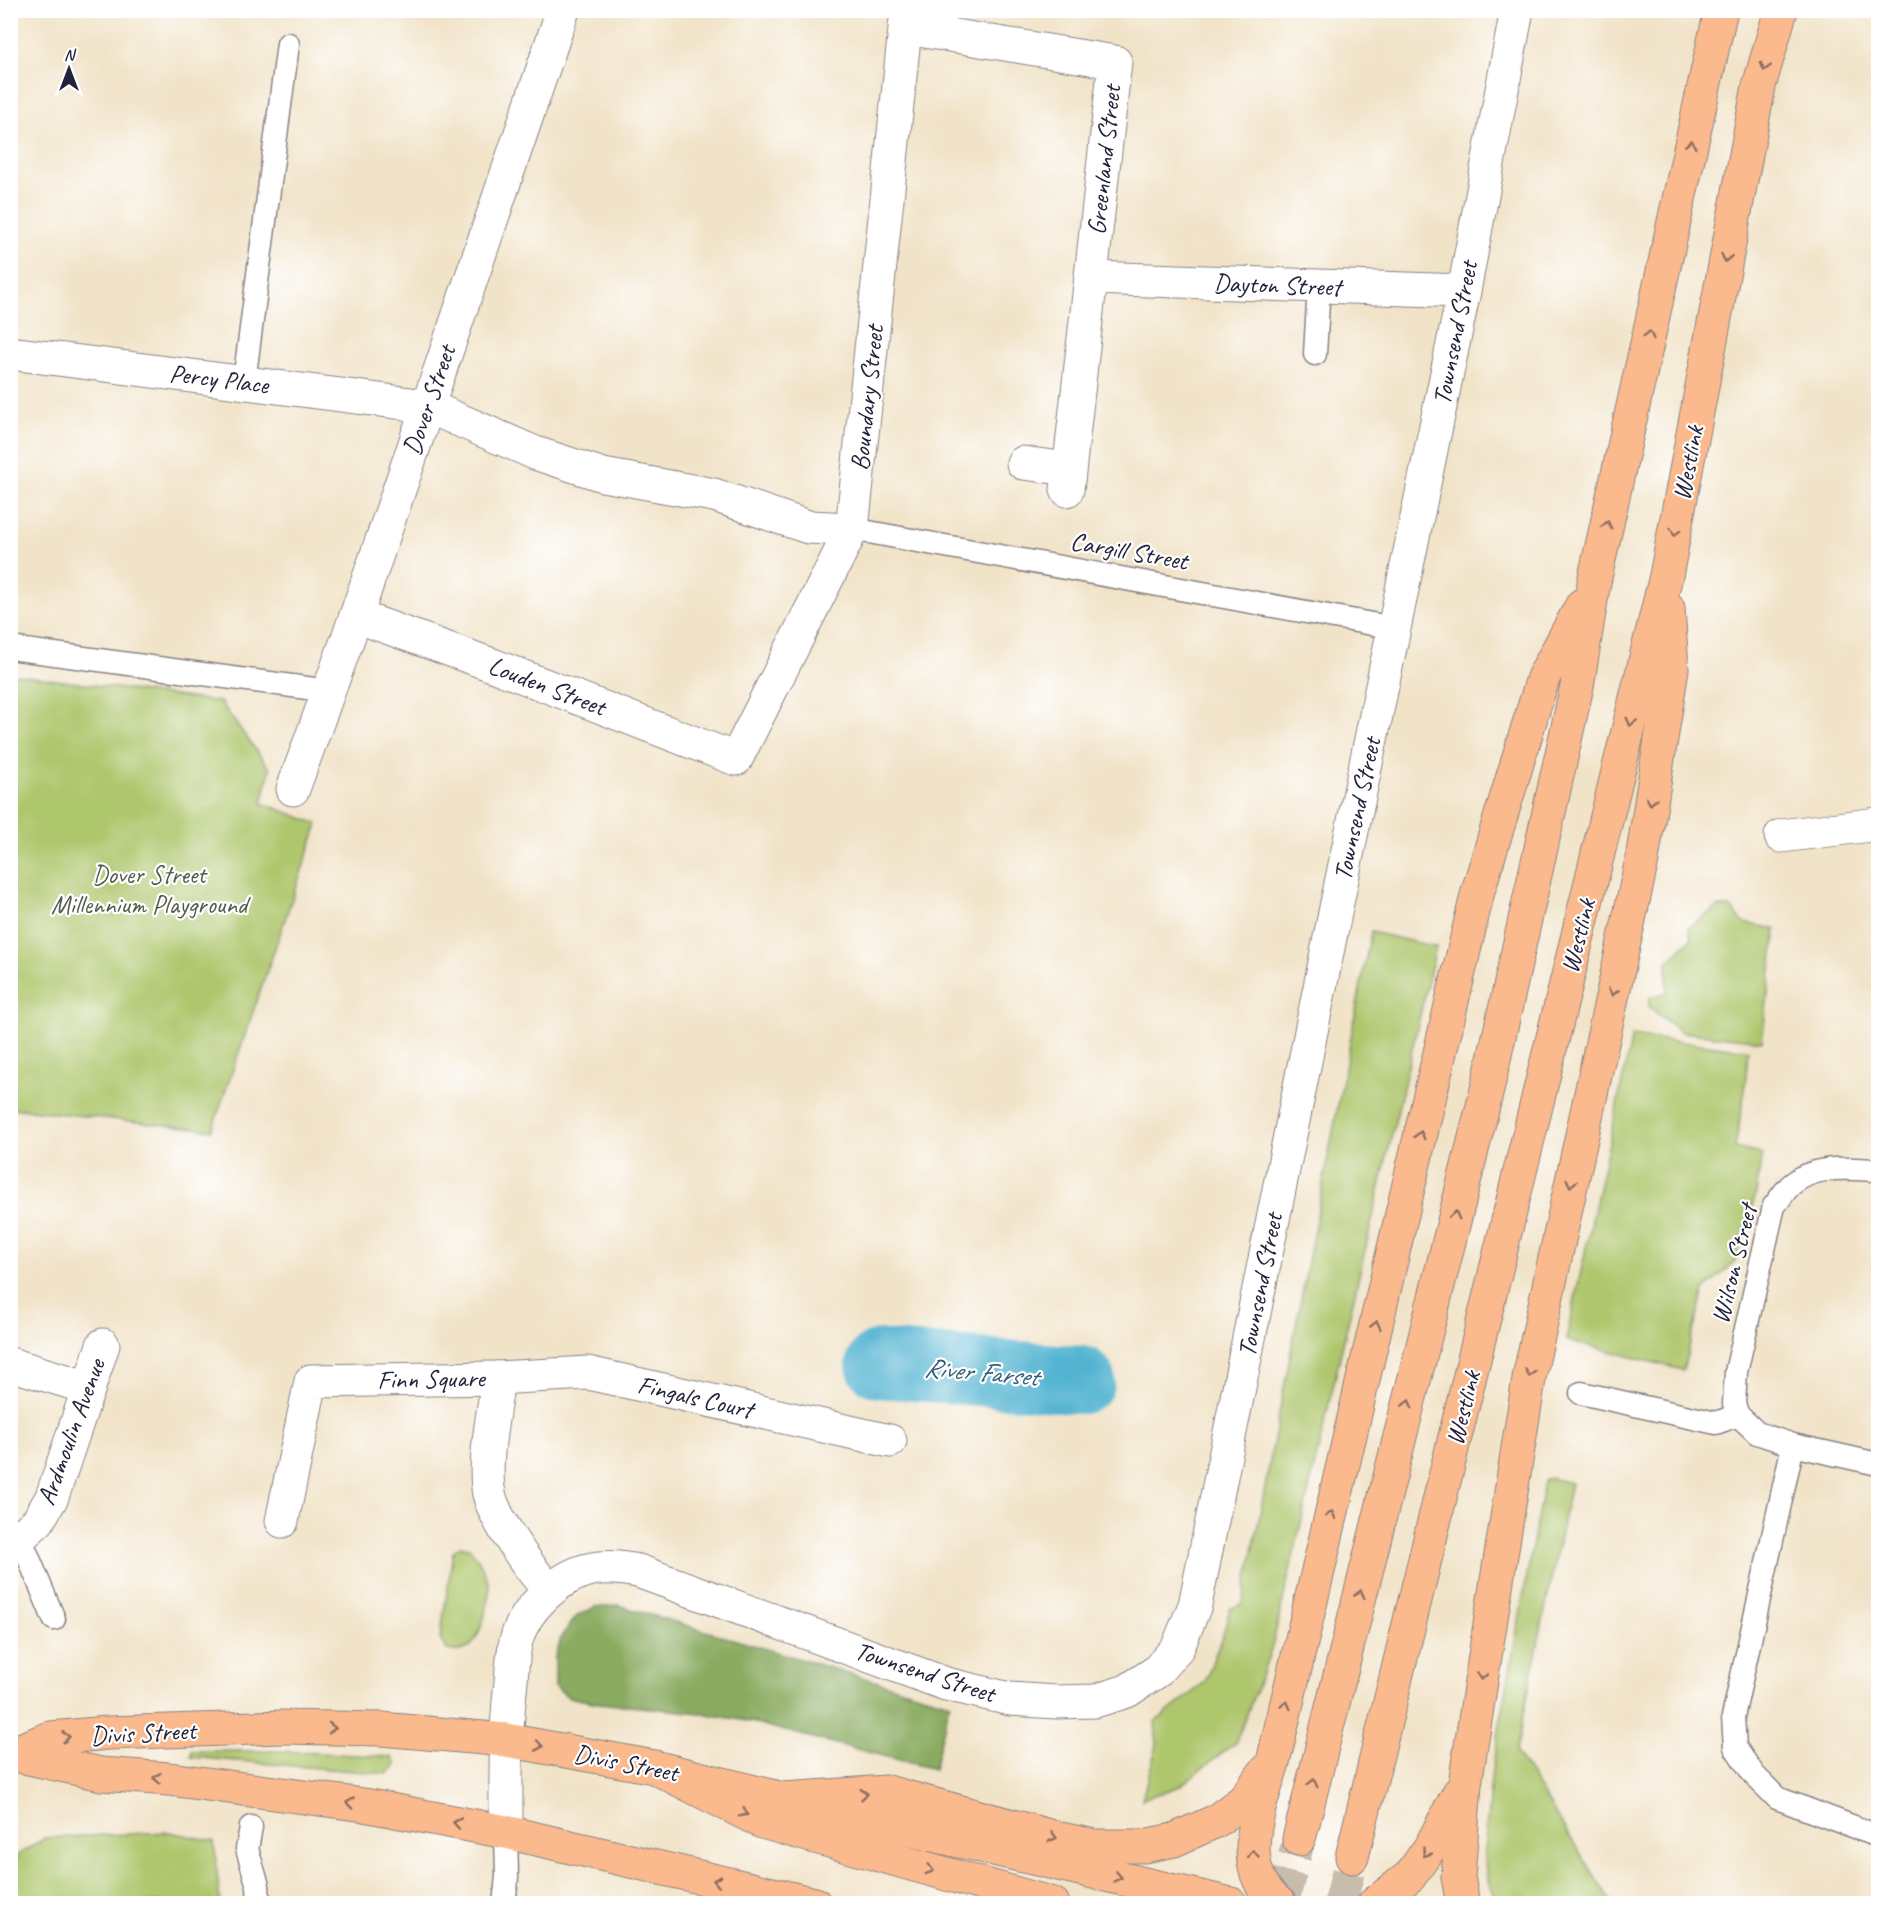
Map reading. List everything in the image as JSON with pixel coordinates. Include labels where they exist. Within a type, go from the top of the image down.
[{"type":"main road","points":[[1299,1839],[1488,1086],[1577,686],[1594,582],[1721,10]]},
{"type":"main road","name":"Westlink","points":[[1352,1857],[1666,576],[1759,86],[1781,10]]},
{"type":"main road","points":[[1463,1904],[1458,1877],[1465,1784],[1530,1373],[1642,860],[1672,669],[1666,576]]},
{"type":"main road","points":[[1280,1904],[1268,1895],[1255,1869],[1252,1838],[1273,1762],[1478,891],[1543,678],[1594,582]]},
{"type":"main road","name":"Divis Street","points":[[10,1754],[50,1738],[108,1733],[270,1727],[381,1729],[506,1740],[654,1767],[867,1820],[1231,1904]]},
{"type":"main road","name":"Divis Street","points":[[10,1754],[101,1774],[169,1779],[364,1805],[506,1832],[815,1904]]},
{"type":"main road","points":[[784,1799],[886,1792],[1083,1844],[1144,1846],[1174,1840],[1216,1821],[1244,1800],[1273,1762]]},
{"type":"main road","points":[[654,1767],[762,1822],[1053,1904]]},
{"type":"main road","points":[[1374,1904],[1410,1875],[1431,1846],[1465,1784]]},
{"type":"street","name":"Dover Street","points":[[294,789],[356,616],[563,10]]},
{"type":"street","name":"Townsend Street","points":[[506,1832],[506,1740],[516,1639],[529,1613],[549,1590],[568,1578],[591,1569],[614,1567],[638,1571],[946,1684],[1010,1699],[1056,1702],[1095,1701],[1127,1691],[1156,1672],[1178,1647],[1195,1605],[1464,291],[1517,10]]},
{"type":"street","name":"Greenland Street","points":[[907,19],[1115,62],[1068,480],[1023,463]]},
{"type":"street","name":"Boundary Street","points":[[736,759],[852,529],[907,19]]},
{"type":"street","name":"Dayton Street","points":[[1091,278],[1464,291]]},
{"type":"street","name":"Percy Place","points":[[10,353],[427,406],[535,453],[603,475],[714,495],[808,527],[852,529]]},
{"type":"street","name":"Louden Street","points":[[356,616],[495,666],[736,759]]},
{"type":"street","points":[[1781,836],[1878,824]]},
{"type":"street","name":"Ardmoulin Avenue","points":[[15,1539],[38,1521],[52,1497],[103,1345]]},
{"type":"street","points":[[10,1364],[89,1388]]},
{"type":"street","name":"Fingals Court","points":[[498,1378],[588,1373],[890,1441]]},
{"type":"street","name":"Finn Square","points":[[282,1521],[311,1381],[498,1378],[488,1459],[488,1490],[501,1521],[532,1571],[549,1590]]},
{"type":"lane","points":[[244,382],[288,44]]},
{"type":"lane","points":[[1315,354],[1319,286]]},
{"type":"lane","name":"Cargill Street","points":[[852,529],[1394,628]]},
{"type":"lane","points":[[10,648],[329,692]]},
{"type":"lane","name":"Wilson Street","points":[[1738,1415],[1734,1404],[1736,1372],[1774,1206],[1791,1185],[1808,1173],[1835,1168],[1878,1170]]},
{"type":"lane","points":[[1581,1393],[1716,1423],[1738,1415],[1757,1433],[1793,1445],[1878,1464]]},
{"type":"lane","points":[[1793,1445],[1733,1717],[1735,1747],[1754,1775],[1777,1798],[1878,1836]]},
{"type":"lane","points":[[15,1539],[54,1619]]},
{"type":"lane","points":[[251,1827],[247,1849],[258,1886],[259,1904]]},
{"type":"lane","points":[[504,1904],[507,1877],[506,1832]]},
{"type":"green space","name":"Dover Street Millennium Playground","points":[[11,674],[220,702],[270,769],[262,803],[318,824],[212,1130],[11,1108]]},
{"type":"green space","points":[[1718,907],[1730,907],[1744,923],[1776,929],[1762,1041],[1681,1032],[1649,1007],[1650,997],[1667,992],[1667,962],[1692,938],[1688,928]]},
{"type":"green space","points":[[1371,932],[1436,947],[1272,1647],[1237,1741],[1180,1786],[1142,1799],[1157,1745],[1155,1722],[1205,1682],[1230,1609],[1243,1603]]},
{"type":"green space","points":[[1632,1036],[1748,1050],[1745,1089],[1735,1148],[1762,1154],[1756,1193],[1734,1263],[1704,1290],[1683,1370],[1566,1340]]},
{"type":"green space","points":[[1550,1478],[1571,1483],[1516,1752],[1612,1903],[1499,1903],[1487,1879],[1484,1851],[1492,1770],[1544,1481]]},
{"type":"green space","points":[[460,1546],[469,1548],[475,1555],[489,1589],[484,1618],[473,1644],[456,1651],[447,1650],[440,1639],[453,1552]]},
{"type":"green space","points":[[617,1605],[950,1703],[934,1769],[747,1721],[701,1713],[598,1703],[568,1697],[555,1686],[555,1657],[562,1635],[577,1616],[595,1607]]},
{"type":"green space","points":[[192,1751],[279,1751],[392,1757],[396,1765],[387,1774],[191,1757]]},
{"type":"green space","points":[[169,1832],[214,1841],[220,1903],[11,1903],[11,1876],[19,1854],[45,1838]]},
{"type":"waterway","name":"River Farset","points":[[880,1364],[1081,1380]]},
{"type":"tunnel","points":[[1282,1904],[1299,1839]]},
{"type":"tunnel","points":[[1340,1904],[1352,1857]]}]
